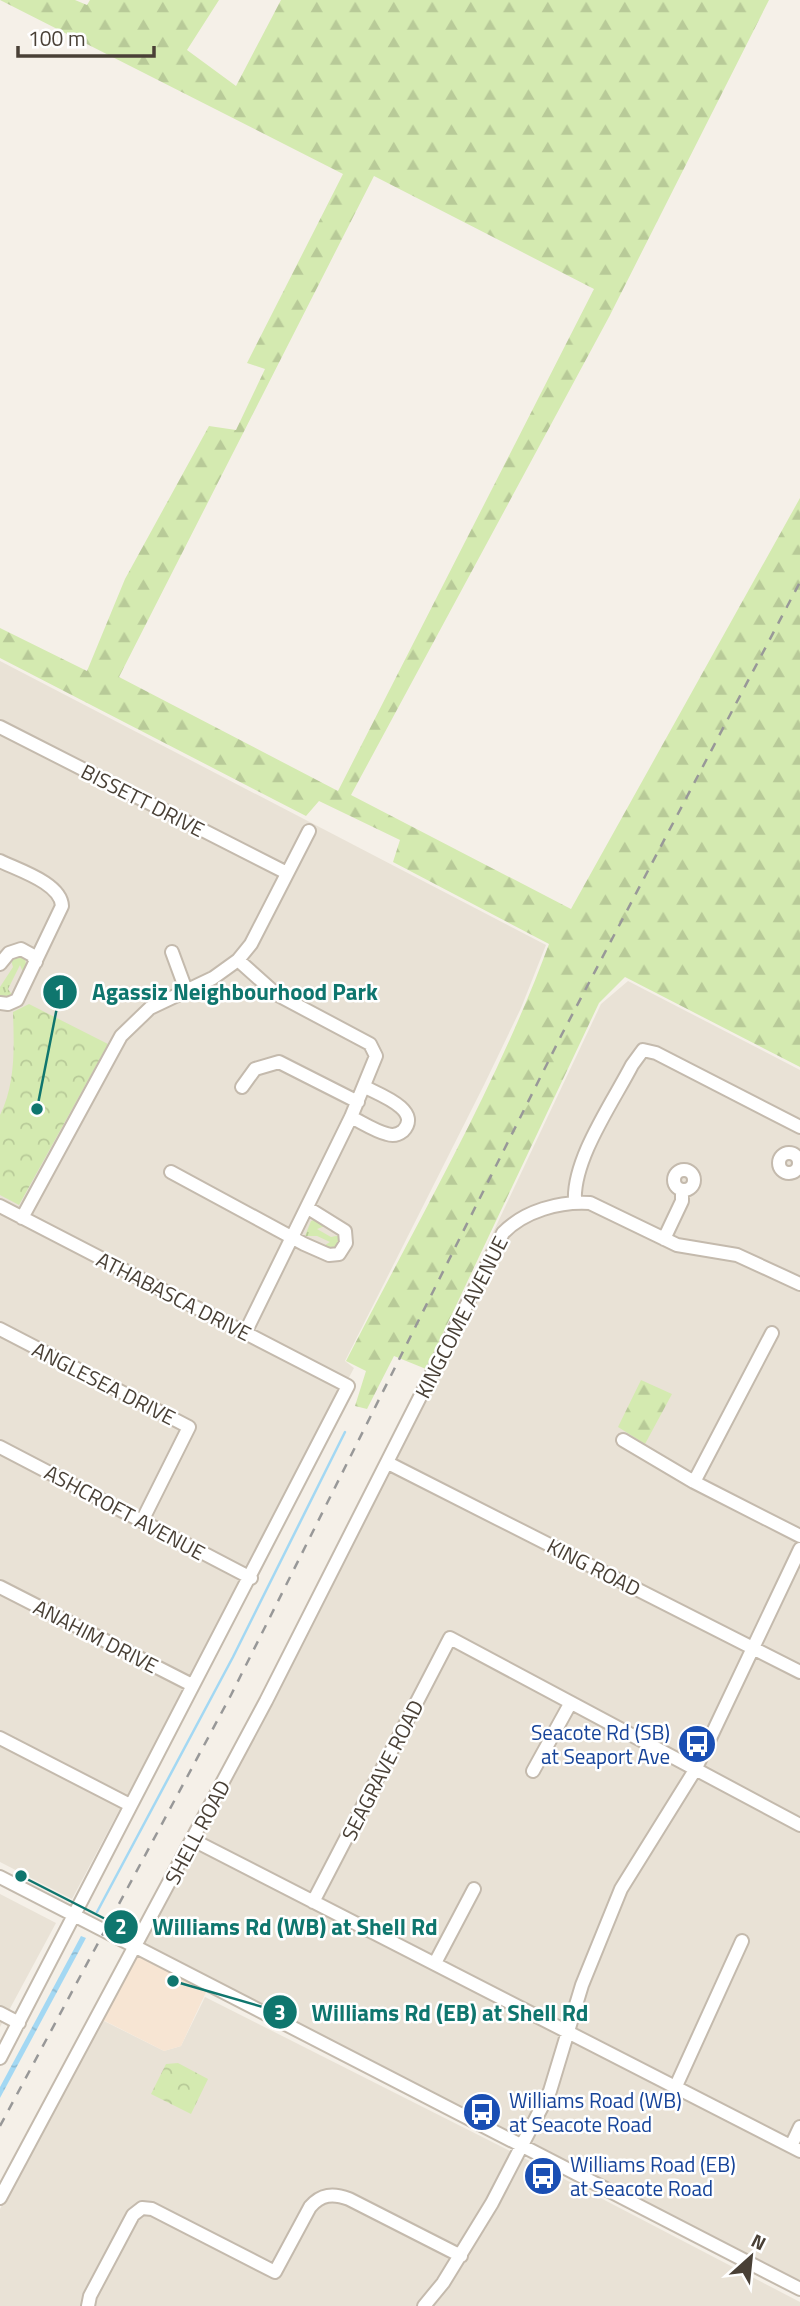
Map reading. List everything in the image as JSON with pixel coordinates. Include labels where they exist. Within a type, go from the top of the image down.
[{"type":"street","name":"BISSETT DRIVE","points":[[0,727],[287,873]]},
{"type":"street","points":[[22,1218],[121,1036],[150,1008],[213,978],[238,960],[251,944],[309,831]]},
{"type":"street","points":[[0,861],[53,889],[62,899],[62,911],[17,1000],[8,1004],[0,1003]]},
{"type":"street","points":[[0,964],[9,953],[21,949],[32,955],[36,962]]},
{"type":"street","points":[[172,952],[187,990]]},
{"type":"street","points":[[238,960],[276,994],[370,1044],[375,1052],[375,1063],[365,1087],[246,1333]]},
{"type":"street","points":[[800,1126],[656,1053],[643,1051],[632,1065],[581,1164],[574,1190],[575,1202],[590,1203],[693,1250],[737,1255],[800,1284]]},
{"type":"street","points":[[243,1087],[255,1069],[279,1062],[358,1102]]},
{"type":"street","points":[[351,1117],[391,1135],[400,1133],[406,1125],[407,1116],[402,1108],[365,1087]]},
{"type":"street","points":[[172,1172],[329,1255],[339,1254],[345,1247],[347,1235],[341,1226],[308,1208]]},
{"type":"street","points":[[664,1239],[682,1201],[682,1190]]},
{"type":"street","name":"KINGCOME AVENUE","points":[[388,1463],[503,1233],[529,1215],[575,1202]]},
{"type":"street","name":"ATHABASCA DRIVE","points":[[0,1206],[348,1386],[251,1578]]},
{"type":"street","name":"ANGLESEA DRIVE","points":[[0,1329],[189,1427],[142,1521]]},
{"type":"street","points":[[694,1482],[772,1333]]},
{"type":"street","points":[[623,1440],[694,1482],[800,1536]]},
{"type":"street","name":"ASHCROFT AVENUE","points":[[0,1447],[251,1578]]},
{"type":"street","name":"KING ROAD","points":[[388,1463],[800,1672]]},
{"type":"street","name":"SHELL ROAD","points":[[0,2198],[193,1840],[388,1463]]},
{"type":"street","points":[[424,2306],[461,2256],[550,2091],[582,1985],[621,1889],[695,1770],[800,1549]]},
{"type":"street","points":[[0,2058],[192,1685],[251,1578]]},
{"type":"street","name":"ANAHIM DRIVE","points":[[0,1587],[192,1685]]},
{"type":"street","name":"SEAGRAVE ROAD","points":[[313,1902],[450,1638],[504,1665],[570,1704]]},
{"type":"street","points":[[533,1771],[570,1704],[800,1825]]},
{"type":"street","points":[[0,1738],[130,1805]]},
{"type":"street","points":[[193,1840],[795,2148],[800,2127]]},
{"type":"street","points":[[0,1877],[800,2289]]},
{"type":"street","points":[[436,1963],[474,1889]]},
{"type":"street","points":[[676,2086],[742,1941]]},
{"type":"street","points":[[0,2013],[19,2023]]},
{"type":"street","points":[[88,2306],[90,2295],[133,2215],[145,2207],[275,2272],[310,2207],[317,2199],[333,2195],[349,2199],[461,2256]]},
{"type":"shaded area","points":[[0,661],[546,945],[521,1008],[484,1085],[345,1361],[354,1368],[72,1899],[0,1862]]},
{"type":"shaded area","points":[[628,981],[800,1070],[800,2280],[139,1948],[428,1370],[601,1004]]},
{"type":"shaded area","points":[[0,1894],[56,1923],[0,2027]]},
{"type":"shaded area","points":[[138,1953],[207,1990],[181,2046],[164,2051],[103,2020]]},
{"type":"shaded area","points":[[205,1997],[522,2157],[800,2302],[800,2306],[0,2306],[0,2209],[102,2020],[164,2051],[181,2046]]},
{"type":"green space","points":[[0,0],[75,0],[87,5],[90,0],[219,0],[187,50],[236,86],[281,0],[769,0],[609,317],[351,795],[571,909],[800,498],[800,1067],[625,977],[599,1003],[426,1369],[394,1356],[367,1409],[355,1406],[366,1371],[346,1361],[480,1103],[528,998],[549,944],[393,862],[400,840],[319,801],[306,816],[0,658],[0,628],[87,671],[125,579],[209,426],[236,430],[265,369],[247,363],[343,174]],"holes":[[[374,176],[594,289],[338,791],[119,677]]]},
{"type":"green space","points":[[17,954],[25,959],[27,968],[24,975],[20,965],[8,989],[13,996],[0,998],[0,987],[13,967],[10,957]]},
{"type":"green space","points":[[29,1004],[108,1044],[19,1205],[0,1195],[0,1115],[11,1077],[14,1051],[13,1012]]},
{"type":"green space","points":[[316,1219],[325,1226],[317,1229],[331,1237],[341,1235],[342,1239],[335,1249],[322,1247],[330,1242],[317,1236],[305,1236],[311,1221]]},
{"type":"green space","points":[[641,1380],[672,1394],[645,1444],[618,1427]]},
{"type":"green space","points":[[178,2063],[208,2079],[191,2114],[151,2094],[166,2064]]},
{"type":"water","points":[[81,1936],[86,1938],[0,2098],[0,2087]]},
{"type":"waterway","points":[[97,1912],[233,1657],[345,1432]]},
{"type":"railway","points":[[0,2126],[231,1695],[562,1034],[800,582]]},
{"type":"place","name":"Agassiz Neighbourhood Park","points":[[37,1109]]},
{"type":"place","name":"Seacote Rd (SB) at Seaport Ave","points":[[697,1744]]},
{"type":"place","name":"Williams Rd (WB) at Shell Rd","points":[[21,1876]]},
{"type":"place","name":"Williams Rd (EB) at Shell Rd","points":[[173,1981]]},
{"type":"place","name":"Williams Road (WB) at Seacote Road","points":[[482,2112]]},
{"type":"place","name":"Williams Road (EB) at Seacote Road","points":[[543,2176]]}]
